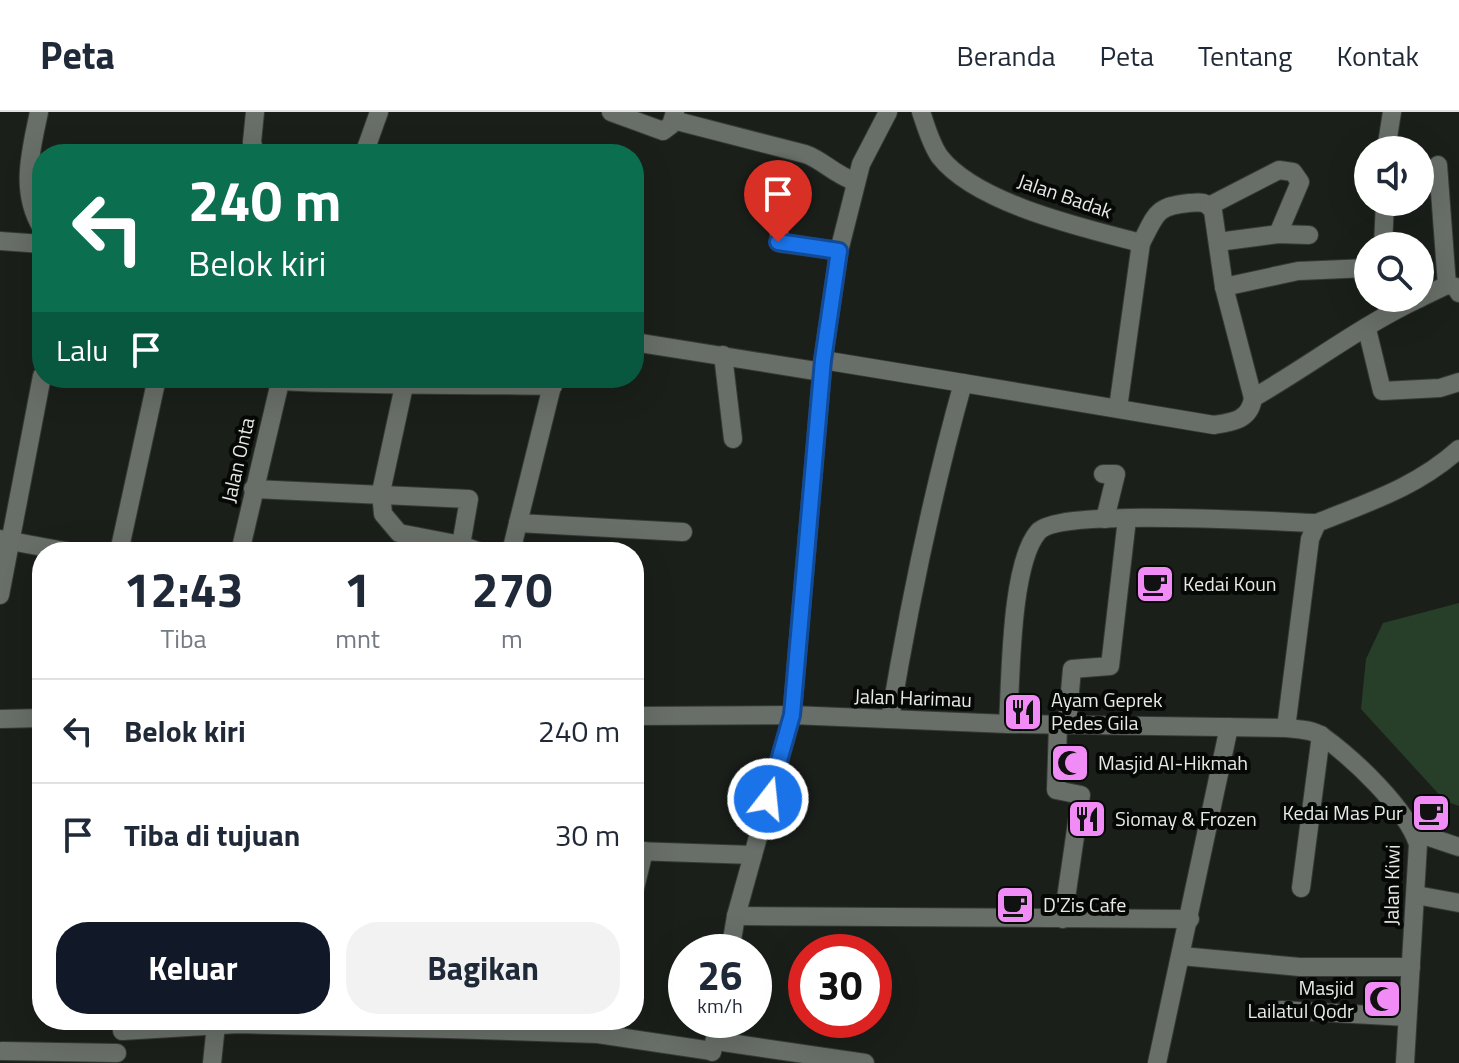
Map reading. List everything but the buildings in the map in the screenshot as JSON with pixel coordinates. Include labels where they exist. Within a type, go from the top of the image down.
[{"type":"street","points":[[34,144],[39,112]]},
{"type":"street","points":[[252,144],[255,112]]},
{"type":"street","points":[[368,144],[379,112]]},
{"type":"street","points":[[611,112],[663,131],[674,116],[816,157],[828,170],[856,182]]},
{"type":"street","points":[[733,934],[792,715],[823,366],[839,251],[856,182],[873,136],[888,112]]},
{"type":"street","name":"Jalan Badak","points":[[921,112],[939,156],[968,183],[1068,224],[1141,243]]},
{"type":"street","points":[[1388,136],[1392,112]]},
{"type":"street","points":[[32,157],[28,183],[32,206]]},
{"type":"street","points":[[1438,165],[1453,289]]},
{"type":"street","points":[[1211,208],[1279,170],[1293,172],[1300,182],[1278,234]]},
{"type":"street","points":[[644,343],[963,383],[1214,425],[1246,416],[1253,398],[1224,287],[1211,208],[1202,202],[1164,207],[1154,217],[1141,243],[1118,408]]},
{"type":"street","points":[[778,221],[780,243],[839,251]]},
{"type":"street","points":[[1218,242],[1278,234],[1309,235]]},
{"type":"street","points":[[0,241],[32,243]]},
{"type":"street","points":[[1224,287],[1298,271],[1354,269]]},
{"type":"street","points":[[1253,398],[1367,329],[1380,312]]},
{"type":"street","points":[[1367,329],[1382,391],[1440,388],[1459,382]]},
{"type":"street","points":[[723,355],[734,420],[733,439]]},
{"type":"street","points":[[890,719],[908,611],[938,471],[963,383]]},
{"type":"street","points":[[0,595],[5,540],[39,388]]},
{"type":"street","points":[[121,542],[155,388]]},
{"type":"street","name":"Jalan Onta","points":[[242,542],[278,388]]},
{"type":"street","points":[[404,388],[381,492],[383,514],[399,533],[446,542]]},
{"type":"street","points":[[513,542],[552,388]]},
{"type":"street","points":[[1008,724],[1017,596],[1037,533],[1056,523],[1105,519],[1317,523],[1378,501],[1418,480],[1459,449]]},
{"type":"street","points":[[1103,474],[1116,474],[1105,519]]},
{"type":"street","points":[[253,489],[381,492],[469,499],[462,542]]},
{"type":"street","points":[[1063,919],[1081,795],[1056,790],[1063,725],[1072,669],[1110,666],[1127,519]]},
{"type":"street","points":[[518,523],[683,532]]},
{"type":"street","points":[[1301,888],[1321,735],[1286,728],[1294,644],[1310,539],[1317,523]]},
{"type":"street","points":[[5,540],[32,545]]},
{"type":"street","name":"Jalan Harimau","points":[[644,716],[792,715],[1008,724],[1286,728]]},
{"type":"street","points":[[0,719],[32,718]]},
{"type":"street","points":[[1157,1063],[1229,727]]},
{"type":"street","name":"Jalan Kiwi","points":[[1321,735],[1377,786],[1414,832],[1418,844],[1405,1063]]},
{"type":"street","points":[[1414,832],[1459,847]]},
{"type":"street","points":[[644,851],[753,855]]},
{"type":"street","points":[[1416,895],[1459,903]]},
{"type":"street","points":[[736,916],[1190,919]]},
{"type":"street","points":[[1181,956],[1300,967],[1411,967]]},
{"type":"street","points":[[1281,1010],[1407,1017]]},
{"type":"street","points":[[2,1051],[116,1058],[123,1030]]},
{"type":"street","points":[[212,1063],[215,1030]]},
{"type":"street","points":[[480,1030],[562,1030]]},
{"type":"street","points":[[613,1030],[713,1052],[865,1063]]},
{"type":"green space","points":[[1459,603],[1459,806],[1445,801],[1361,709],[1366,659],[1383,623]]},
{"type":"place","name":"Kedai Koun","points":[[1155,584]]},
{"type":"place","name":"Ayam Geprek Pedes Gila","points":[[1023,712]]},
{"type":"place","name":"Masjid Al-Hikmah","points":[[1070,763]]},
{"type":"place","name":"Kedai Mas Pur","points":[[1431,813]]},
{"type":"place","name":"Siomay & Frozen","points":[[1087,819]]},
{"type":"place","name":"D'Zis Cafe","points":[[1015,905]]},
{"type":"place","name":"Masjid Lailatul Qodr","points":[[1382,999]]},
{"type":"route","points":[[768,799],[792,715],[823,360],[839,251],[778,242]]}]
